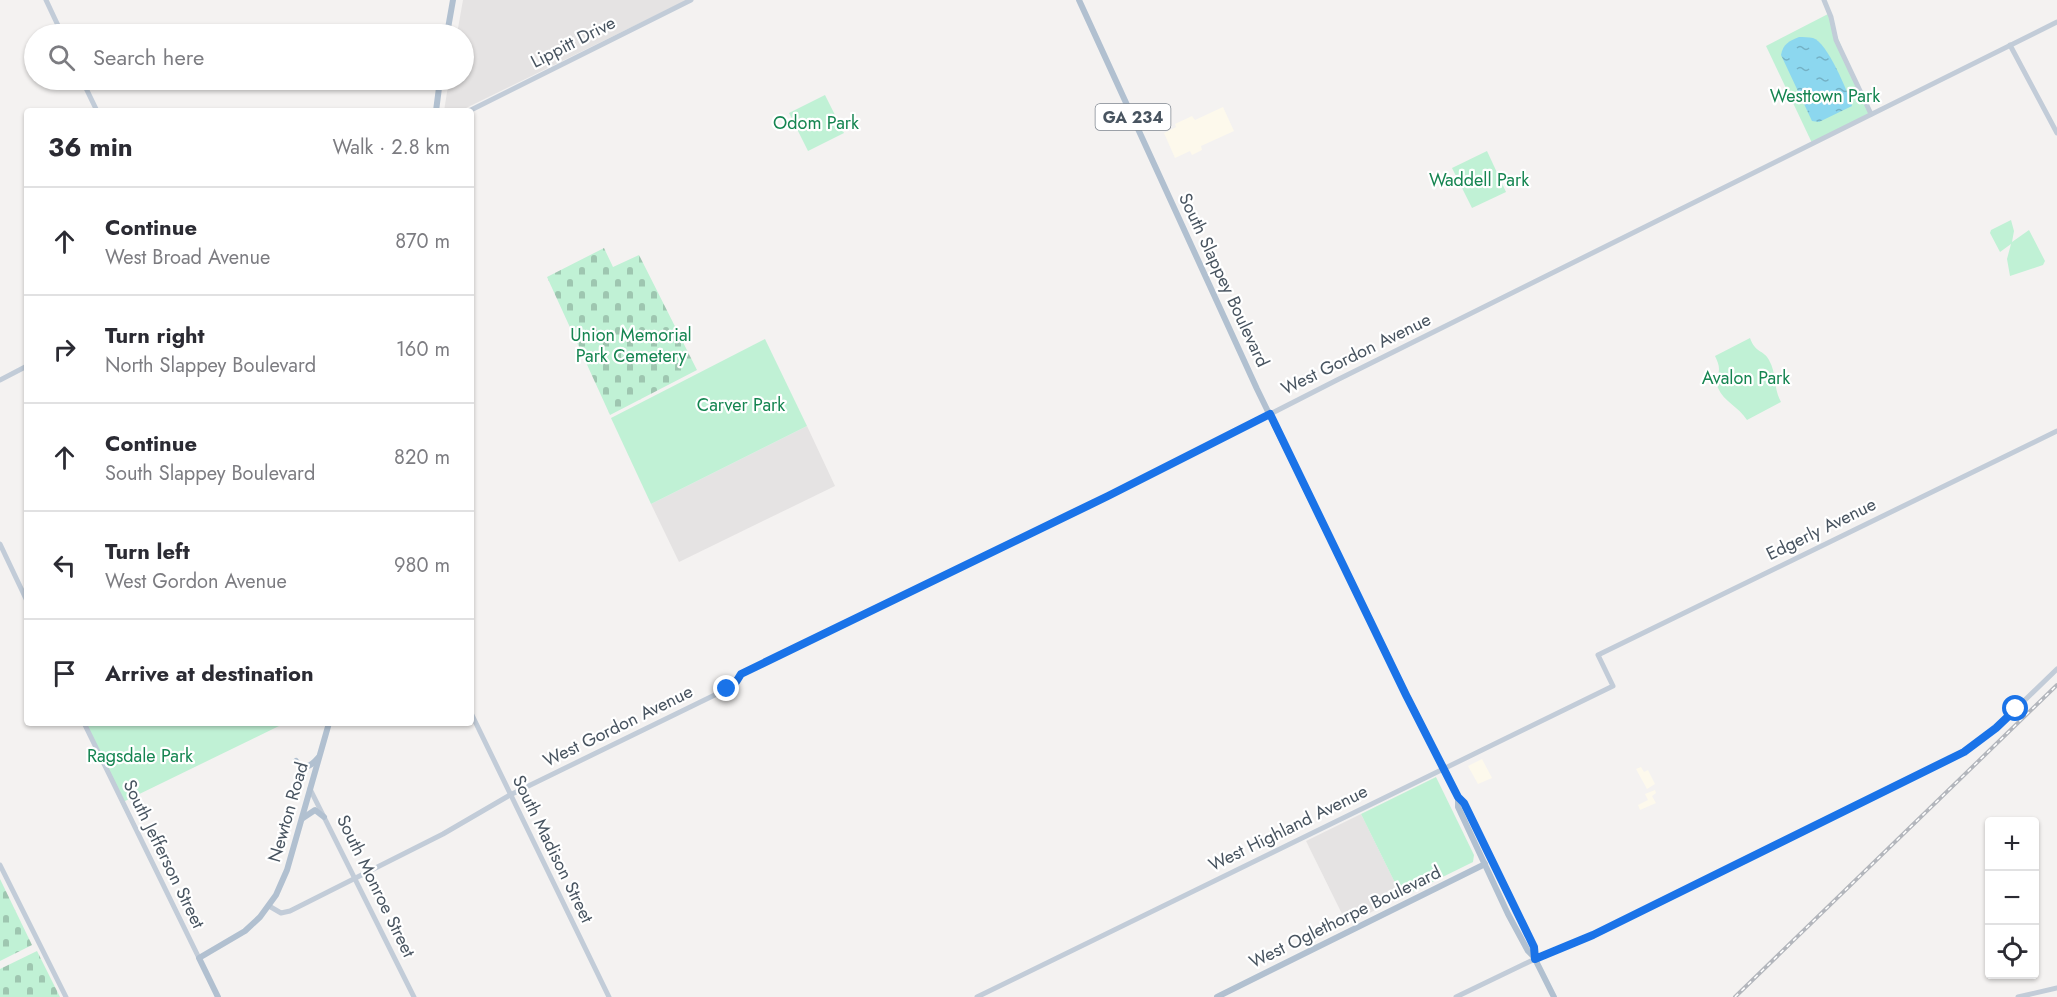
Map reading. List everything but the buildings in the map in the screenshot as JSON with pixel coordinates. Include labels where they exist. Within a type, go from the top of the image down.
[{"type":"main road","points":[[449,24],[453,0]]},
{"type":"main road","name":"South Slappey Boulevard","points":[[1079,0],[1270,414],[1443,768],[1458,797],[1464,803],[1499,872],[1534,947],[1535,959]]},
{"type":"main road","points":[[436,108],[439,90]]},
{"type":"main road","name":"Newton Road","points":[[268,906],[285,877],[328,726]]},
{"type":"main road","points":[[296,760],[301,766],[307,767],[312,765],[320,755]]},
{"type":"main road","name":"South Slappey Boulevard","points":[[1458,797],[1458,807],[1485,864],[1523,942],[1535,959]]},
{"type":"main road","points":[[302,818],[315,810],[324,817]]},
{"type":"main road","points":[[1487,848],[1485,864],[1499,872]]},
{"type":"main road","name":"West Oglethorpe Boulevard","points":[[1217,997],[1485,864]]},
{"type":"main road","points":[[199,958],[240,935],[268,906]]},
{"type":"main road","name":"South Jefferson Street","points":[[199,958],[218,997]]},
{"type":"main road","points":[[1535,959],[1554,997]]},
{"type":"street","points":[[46,0],[57,24]]},
{"type":"street","name":"Lippitt Drive","points":[[474,108],[691,0]]},
{"type":"street","points":[[1824,0],[1831,17],[1836,40],[1871,114]]},
{"type":"street","name":"West Gordon Avenue","points":[[268,906],[281,913],[290,911],[443,834],[510,795],[727,689],[736,682],[741,674],[1108,496],[2057,22]]},
{"type":"street","points":[[2010,45],[2057,133]]},
{"type":"street","points":[[87,90],[96,108]]},
{"type":"street","points":[[0,380],[24,368]]},
{"type":"street","name":"Edgerly Avenue","points":[[1613,686],[1598,655],[2057,431]]},
{"type":"street","points":[[0,544],[24,596]]},
{"type":"street","points":[[1456,997],[1535,959],[1593,935],[1964,752],[1996,728],[2057,669]]},
{"type":"street","name":"West Highland Avenue","points":[[977,997],[1613,686]]},
{"type":"street","name":"South Madison Street","points":[[474,719],[609,997]]},
{"type":"street","name":"South Jefferson Street","points":[[85,726],[199,958]]},
{"type":"street","name":"South Monroe Street","points":[[310,789],[414,997]]},
{"type":"street","points":[[0,865],[66,997]]},
{"type":"street","points":[[2018,997],[2057,988]]},
{"type":"shaded area","points":[[463,0],[687,0],[466,108],[444,108],[447,90],[474,90],[474,24],[459,24]]},
{"type":"shaded area","points":[[1223,107],[1234,131],[1201,146],[1202,150],[1192,155],[1190,151],[1175,158],[1164,133],[1176,127],[1175,124],[1192,116],[1195,120]]},
{"type":"shaded area","points":[[807,426],[835,486],[679,562],[651,504]]},
{"type":"shaded area","points":[[1482,759],[1492,778],[1478,784],[1468,766]]},
{"type":"shaded area","points":[[1641,767],[1644,772],[1648,770],[1655,784],[1647,789],[1636,769]]},
{"type":"shaded area","points":[[1655,790],[1656,793],[1652,796],[1656,803],[1640,810],[1638,805],[1648,800],[1645,794]]},
{"type":"shaded area","points":[[1361,814],[1402,897],[1347,924],[1306,841]]},
{"type":"green space","name":"Westtown Park","points":[[1828,14],[1869,114],[1812,143],[1766,46]]},
{"type":"green space","name":"Odom Park","points":[[825,95],[844,133],[808,151],[789,113]]},
{"type":"green space","name":"Waddell Park","points":[[1487,151],[1506,192],[1472,208],[1452,168]]},
{"type":"green space","points":[[2011,220],[2014,231],[2012,242],[2029,230],[2045,261],[2043,265],[2010,276],[2007,259],[2011,244],[2000,252],[1990,233],[1991,230]]},
{"type":"green space","name":"Union Memorial Park Cemetery","points":[[604,248],[613,267],[639,255],[697,370],[610,415],[547,277]]},
{"type":"green space","name":"Avalon Park","points":[[1750,338],[1754,346],[1769,360],[1781,402],[1747,420],[1718,388],[1719,367],[1715,356]]},
{"type":"green space","name":"Carver Park","points":[[765,339],[807,426],[651,504],[611,418]]},
{"type":"green space","name":"Ragsdale Park","points":[[86,726],[279,726],[123,802]]},
{"type":"green space","points":[[1436,777],[1474,855],[1473,862],[1402,897],[1361,814]]},
{"type":"green space","points":[[0,879],[32,945],[0,961]]},
{"type":"green space","points":[[37,951],[60,997],[0,997],[0,969]]},
{"type":"water","points":[[1799,37],[1819,41],[1842,79],[1852,106],[1819,122],[1812,121],[1781,55],[1787,43]]},
{"type":"railway","points":[[1735,997],[2057,685]]},
{"type":"route","points":[[727,689],[736,682],[741,674],[1108,496],[1270,414],[1419,721],[1501,875],[1534,947],[1535,959],[1593,935],[1945,762],[1977,744],[2016,709]]}]
